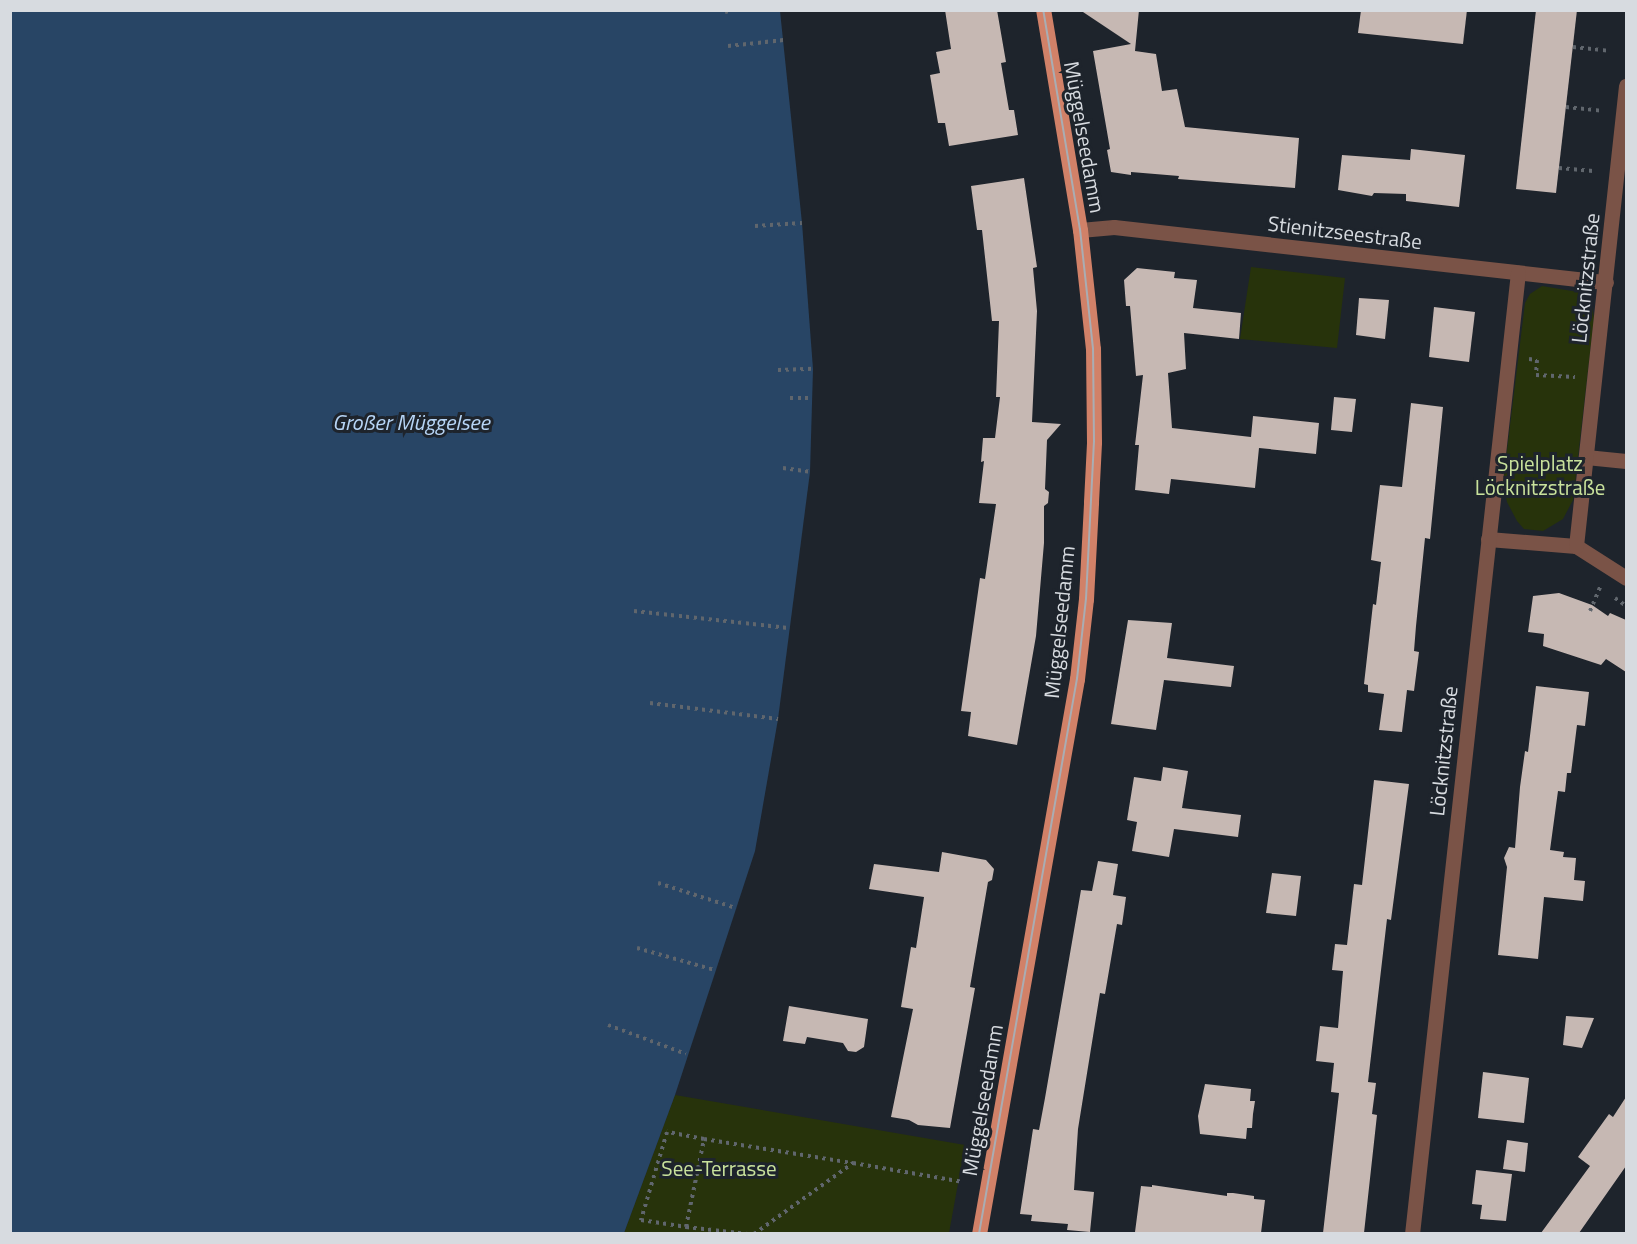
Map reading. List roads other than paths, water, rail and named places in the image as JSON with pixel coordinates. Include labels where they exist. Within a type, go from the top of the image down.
[{"type":"main road","name":"Müggelseedamm","points":[[979,1233],[1077,679],[1086,599],[1094,442],[1093,349],[1080,230],[1043,10]]},
{"type":"street","name":"Löcknitzstraße","points":[[1576,546],[1626,86]]},
{"type":"street","name":"Stienitzseestraße","points":[[1080,230],[1114,227],[1606,282]]},
{"type":"street","name":"Löcknitzstraße","points":[[1412,1233],[1518,273]]},
{"type":"street","points":[[1586,457],[1626,461]]},
{"type":"street","points":[[1488,539],[1576,546],[1626,578]]},
{"type":"water","name":"Großer Müggelsee","points":[[10,11],[780,11],[802,223],[813,369],[810,472],[778,719],[755,851],[675,1095],[624,1233],[11,1233]]},
{"type":"tram line","points":[[979,1234],[1077,679],[1086,599],[1094,442],[1093,349],[1080,230],[1043,10]]},
{"type":"park label","name":"Spielplatz Löcknitzstraße","points":[[1540,475]]},
{"type":"park label","name":"See-Terrasse","points":[[719,1168]]}]
